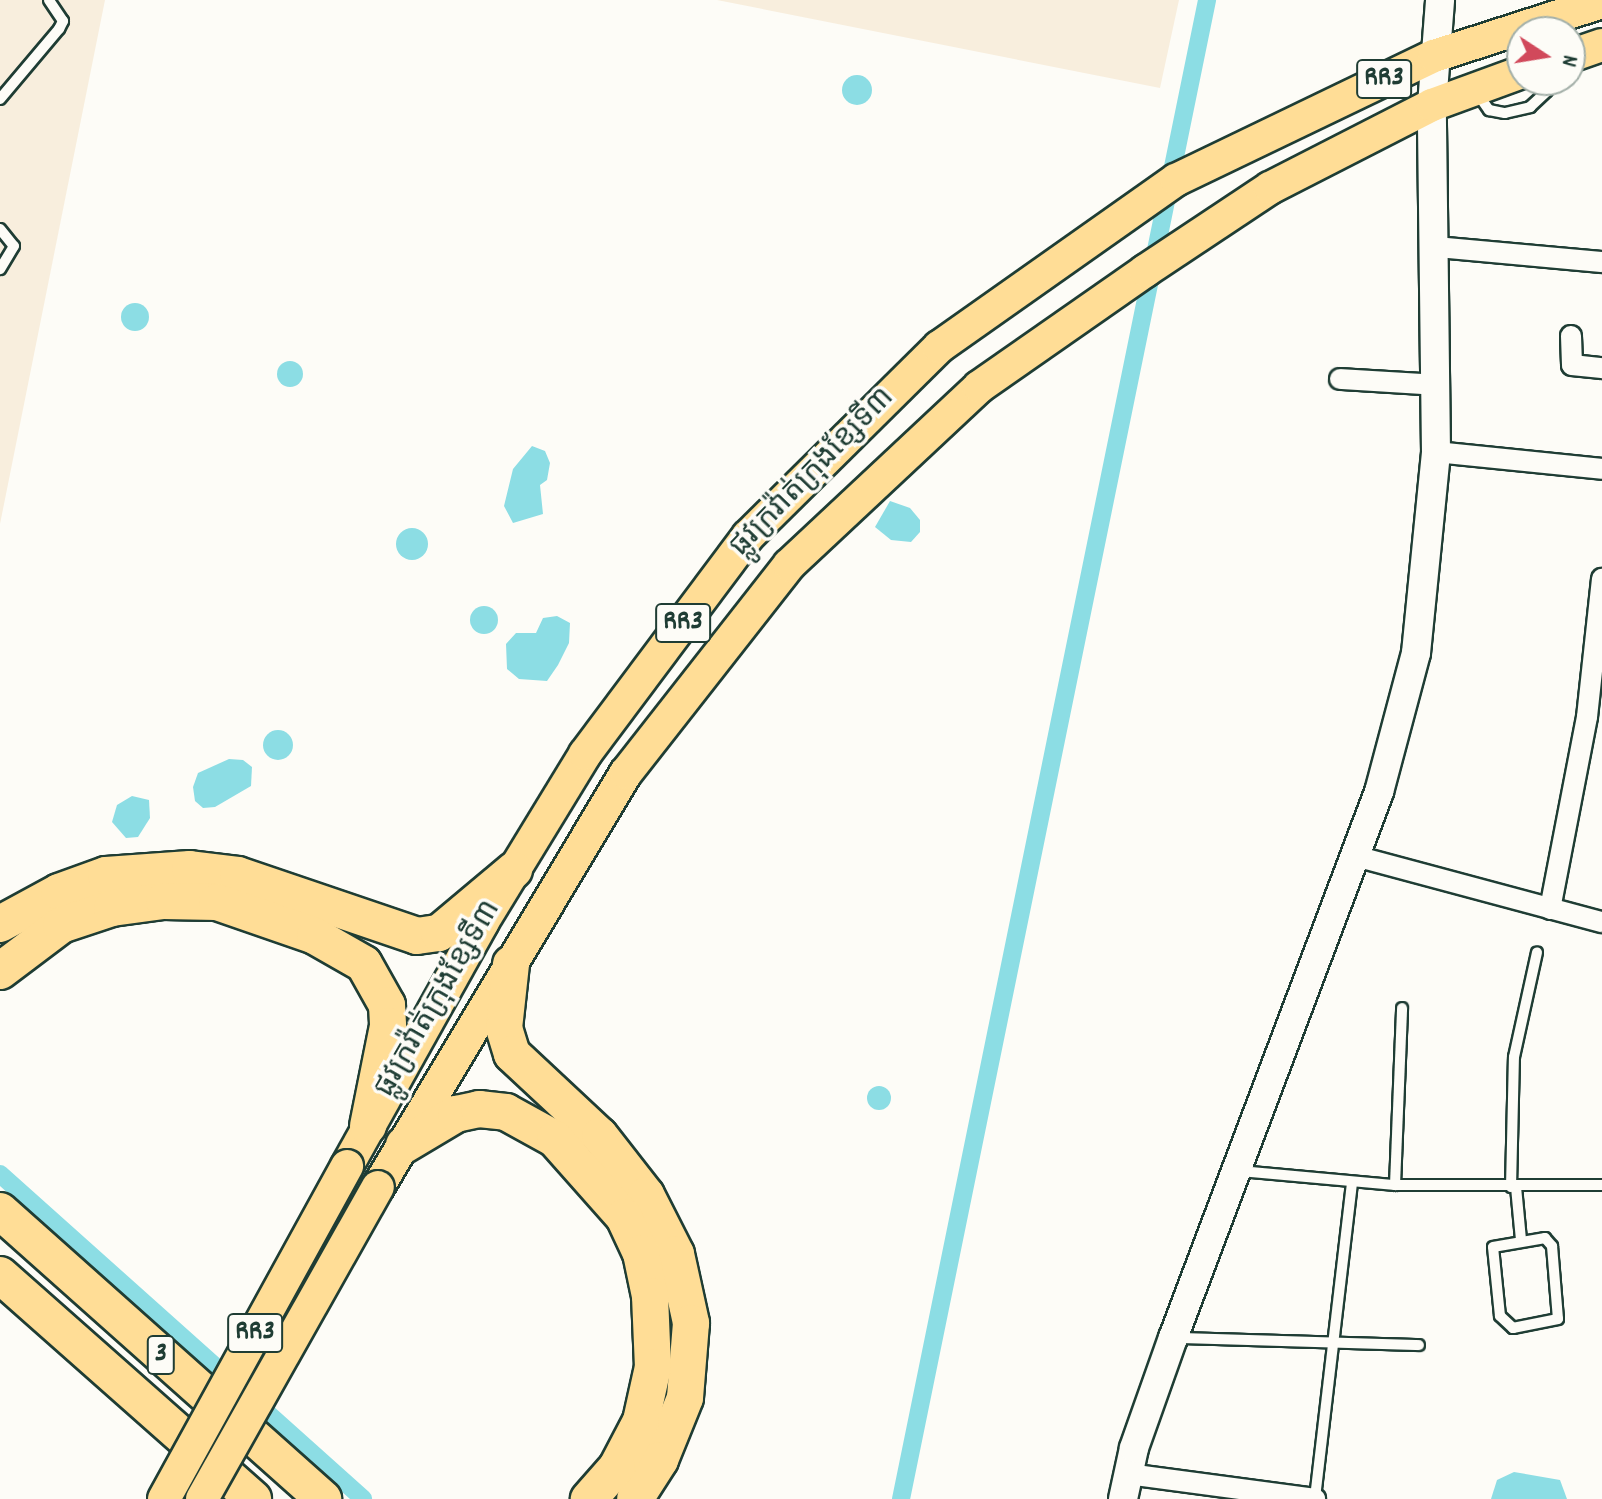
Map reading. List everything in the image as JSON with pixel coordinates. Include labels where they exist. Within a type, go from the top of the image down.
[{"type":"highway","points":[[0,924],[59,892],[106,875],[190,869],[238,875],[417,936],[439,933],[514,870]]},
{"type":"highway","points":[[0,971],[61,925],[112,908],[164,901],[217,902],[315,936],[364,964],[387,1005],[388,1026],[368,1126]]},
{"type":"highway","points":[[511,964],[504,1028],[512,1054],[600,1136],[646,1195],[676,1254],[691,1323],[685,1398],[660,1460],[635,1499]]},
{"type":"highway","points":[[404,1145],[456,1114],[479,1109],[506,1112],[555,1139],[624,1217],[641,1253],[650,1296],[656,1329],[653,1367],[641,1421],[617,1467],[589,1499]]},
{"type":"highway","name":"3","points":[[0,1211],[323,1499]]},
{"type":"highway","name":"3","points":[[0,1275],[253,1499]]},
{"type":"main road","points":[[1125,1486],[1173,1338],[1379,792],[1416,653],[1436,452],[1437,247],[1432,105],[1440,0]]},
{"type":"main road","name":"ផ្លូវក្រវ៉ាត់ក្រុងខ្សែទី៣","points":[[164,1499],[368,1126],[514,870],[585,754],[748,536],[939,347],[1164,188],[1434,56],[1602,2]]},
{"type":"main road","name":"ផ្លូវក្រវ៉ាត់ក្រុងខ្សែទី៣","points":[[202,1499],[378,1187],[626,773],[789,565],[979,387],[1153,265],[1270,188],[1432,105],[1506,77]]},
{"type":"street","points":[[1437,247],[1602,262]]},
{"type":"street","points":[[1571,336],[1572,365],[1602,368]]},
{"type":"street","points":[[1340,379],[1437,385]]},
{"type":"street","points":[[1436,452],[1602,469]]},
{"type":"street","points":[[1550,909],[1587,717],[1600,625],[1602,579]]},
{"type":"street","points":[[1355,856],[1602,922]]},
{"type":"street","points":[[1125,1486],[1315,1499]]},
{"type":"lane","points":[[0,99],[63,21],[49,0]]},
{"type":"lane","points":[[1473,88],[1489,110],[1505,113],[1530,107],[1542,96]]},
{"type":"lane","points":[[0,229],[14,246],[0,269]]},
{"type":"lane","points":[[1521,1240],[1514,1187],[1514,1057],[1537,952]]},
{"type":"lane","points":[[1395,1185],[1402,1008]]},
{"type":"lane","points":[[1238,1170],[1395,1185],[1602,1185]]},
{"type":"lane","points":[[1315,1499],[1352,1183]]},
{"type":"lane","points":[[1545,1238],[1552,1246],[1559,1313],[1553,1324],[1513,1328],[1500,1316],[1493,1247],[1521,1240],[1545,1238]]},
{"type":"lane","points":[[1173,1338],[1334,1340],[1419,1345]]},
{"type":"shaded area","points":[[0,0],[105,0],[0,524]]},
{"type":"shaded area","points":[[717,0],[1179,0],[1160,88]]},
{"type":"water","points":[[857,75],[868,79],[872,90],[868,101],[857,105],[846,101],[842,90],[846,79]]},
{"type":"water","points":[[135,303],[145,307],[149,317],[145,327],[135,331],[125,327],[121,317],[125,307]]},
{"type":"water","points":[[290,361],[299,365],[303,374],[299,383],[290,387],[281,383],[277,374],[281,365]]},
{"type":"water","points":[[532,446],[545,451],[550,463],[547,480],[540,485],[543,514],[513,523],[504,506],[513,469]]},
{"type":"water","points":[[890,501],[910,508],[920,520],[920,532],[911,542],[891,540],[875,527]]},
{"type":"water","points":[[412,528],[424,532],[428,544],[424,556],[412,560],[400,556],[396,544],[400,532]]},
{"type":"water","points":[[484,606],[494,610],[498,620],[494,630],[484,634],[474,630],[470,620],[474,610]]},
{"type":"water","points":[[557,616],[570,623],[569,643],[558,665],[547,681],[519,679],[507,669],[506,644],[516,633],[536,633],[543,618]]},
{"type":"water","points":[[278,730],[284,731],[292,739],[292,751],[284,759],[278,760],[272,759],[264,751],[263,745],[264,739],[272,731]]},
{"type":"water","points":[[229,759],[243,760],[252,767],[251,786],[215,807],[203,808],[195,801],[193,787],[198,773]]},
{"type":"water","points":[[132,796],[149,800],[150,818],[138,837],[126,838],[112,822],[117,805]]},
{"type":"water","points":[[879,1086],[888,1089],[891,1098],[888,1107],[879,1110],[870,1107],[867,1098],[870,1089]]},
{"type":"water","points":[[1514,1472],[1560,1480],[1567,1499],[1491,1499],[1497,1480]]},
{"type":"waterway","points":[[901,1499],[1207,0]]},
{"type":"waterway","points":[[0,1174],[363,1499]]}]
